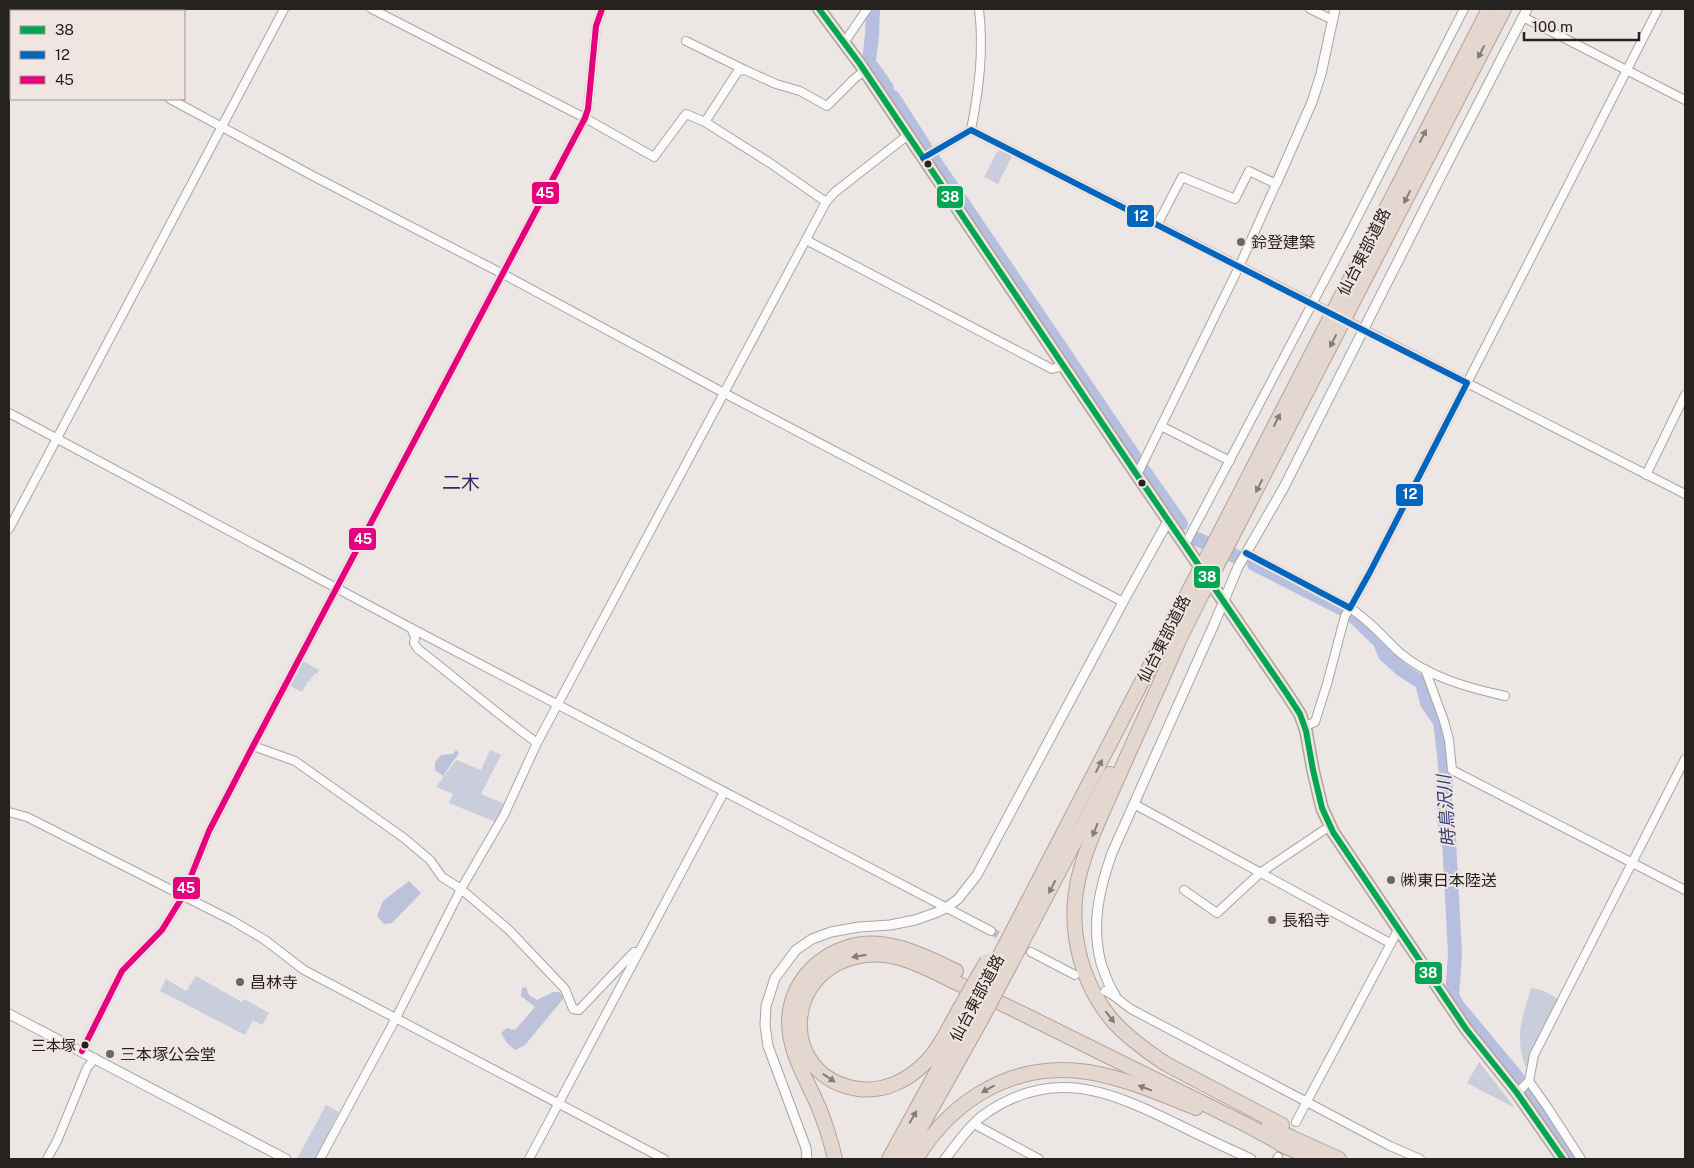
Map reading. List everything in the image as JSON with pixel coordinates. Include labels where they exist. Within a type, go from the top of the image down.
[{"type":"highway","name":"仙台東部道路","points":[[889,1159],[1178,642],[1202,594],[1221,545],[1489,9]]},
{"type":"highway","name":"仙台東部道路","points":[[997,965],[1193,583],[1221,545],[1504,9]]},
{"type":"highway","points":[[1178,642],[1097,825],[1080,872],[1074,905],[1074,926],[1081,962],[1086,977],[1102,1007],[1114,1023],[1150,1053],[1237,1103],[1348,1159]]},
{"type":"highway","points":[[835,1159],[832,1143],[819,1108],[794,1051],[790,1034],[790,1006],[800,982],[817,962],[840,950],[867,944],[883,944],[937,962],[1235,1111],[1339,1159]]},
{"type":"highway","points":[[970,1014],[927,1062],[897,1083],[874,1090],[850,1088],[830,1080],[819,1071],[807,1053],[800,1032],[800,1016],[804,999],[815,980],[823,972],[841,961],[853,957],[876,954],[889,955],[919,964],[1248,1125],[1281,1155]]},
{"type":"highway","name":"仙台東部道路","points":[[903,1159],[970,1014]]},
{"type":"highway","points":[[916,1159],[937,1129],[964,1103],[976,1095],[1022,1074],[1058,1070],[1089,1072],[1139,1085],[1281,1155],[1313,1159]]},
{"type":"main road","points":[[819,9],[908,135],[1136,475],[1295,707],[1305,726],[1322,808],[1330,826],[1466,1029],[1517,1093],[1563,1159]]},
{"type":"street","points":[[45,9],[50,10]]},
{"type":"street","points":[[9,529],[284,9]]},
{"type":"street","points":[[372,9],[585,118],[654,157],[686,114],[705,122],[770,163],[826,202]]},
{"type":"street","points":[[82,1051],[122,971],[162,930],[184,896],[210,832],[253,746],[585,118],[588,110],[596,26],[602,9]]},
{"type":"street","points":[[844,43],[867,9]]},
{"type":"street","points":[[923,158],[971,130],[982,59],[979,9]]},
{"type":"street","points":[[1310,9],[1333,20]]},
{"type":"street","points":[[1136,475],[1239,267],[1312,102],[1321,74],[1335,9]]},
{"type":"street","points":[[1185,545],[1464,9]]},
{"type":"street","points":[[1305,726],[1315,722],[1328,684],[1345,616],[1370,572],[1658,9]]},
{"type":"street","points":[[1420,1159],[1390,1146],[1119,1001],[1109,988],[1098,952],[1096,930],[1097,905],[1102,880],[1112,853],[1246,553],[1283,489],[1525,13],[1685,100]]},
{"type":"street","points":[[686,41],[776,84],[800,91],[827,106],[864,71]]},
{"type":"street","points":[[705,122],[738,71],[745,70]]},
{"type":"street","points":[[172,100],[1123,602]]},
{"type":"street","points":[[971,130],[1324,310]]},
{"type":"street","points":[[320,1159],[396,1018],[461,889],[504,815],[537,743],[826,202],[835,192],[908,135]]},
{"type":"street","points":[[1157,225],[1182,177],[1235,199],[1249,171],[1276,184]]},
{"type":"street","points":[[806,240],[1052,369],[1064,366]]},
{"type":"street","points":[[1351,323],[1685,494]]},
{"type":"street","points":[[1646,474],[1685,395]]},
{"type":"street","points":[[1677,412],[1685,416]]},
{"type":"street","points":[[9,413],[411,628],[991,930]]},
{"type":"street","points":[[1161,426],[1230,461]]},
{"type":"street","points":[[807,1159],[806,1148],[768,1046],[765,1025],[766,1006],[775,978],[796,950],[812,939],[831,932],[915,920],[946,908],[958,899],[977,875],[1168,521]]},
{"type":"street","points":[[1246,553],[1361,615],[1401,653],[1425,669],[1442,678],[1506,696]]},
{"type":"street","points":[[411,628],[415,637],[414,643],[418,649],[454,676],[494,712],[537,743]]},
{"type":"street","points":[[1425,669],[1444,721],[1449,740],[1452,770],[1685,890]]},
{"type":"street","points":[[253,746],[295,762],[404,838],[430,860],[442,877],[461,889],[509,930],[565,989],[573,1009],[579,1010],[634,952],[639,952]]},
{"type":"street","points":[[1517,1093],[1529,1081],[1534,1055],[1685,759]]},
{"type":"street","points":[[529,1159],[724,792]]},
{"type":"street","points":[[1134,804],[1390,944]]},
{"type":"street","points":[[9,812],[26,817],[184,896],[265,940],[304,970],[664,1159]]},
{"type":"street","points":[[1184,890],[1218,913],[1260,872],[1330,826]]},
{"type":"street","points":[[1296,1122],[1398,930]]},
{"type":"street","points":[[1031,952],[1074,975]]},
{"type":"street","points":[[1105,991],[1115,995]]},
{"type":"street","points":[[9,1014],[286,1159]]},
{"type":"street","points":[[47,1159],[57,1141],[87,1068],[94,1058]]},
{"type":"street","points":[[1529,1081],[1580,1159]]},
{"type":"street","points":[[944,1159],[981,1117],[1005,1102],[1042,1088],[1063,1087],[1107,1093],[1129,1101],[1252,1159]]},
{"type":"street","points":[[974,1124],[1039,1159]]},
{"type":"shaded area","points":[[1001,151],[1012,156],[998,184],[984,177],[997,152]]},
{"type":"shaded area","points":[[303,661],[319,670],[308,681],[302,692],[290,686]]},
{"type":"shaded area","points":[[456,750],[459,753],[443,776],[435,770],[435,762],[441,755],[453,754]]},
{"type":"shaded area","points":[[490,750],[501,755],[481,794],[505,804],[496,822],[449,803],[453,794],[436,787],[456,760],[481,770]]},
{"type":"shaded area","points":[[409,881],[421,893],[392,923],[384,924],[377,916],[383,901]]},
{"type":"shaded area","points":[[196,976],[242,1002],[244,999],[269,1013],[262,1025],[253,1020],[245,1035],[160,991],[166,979],[186,991]]},
{"type":"shaded area","points":[[526,987],[529,995],[537,1000],[553,992],[559,992],[563,995],[563,999],[525,1045],[515,1050],[507,1043],[501,1033],[507,1028],[515,1030],[535,1007],[521,996],[522,988]]},
{"type":"shaded area","points":[[1531,988],[1542,990],[1558,999],[1528,1059],[1526,1068],[1522,1057],[1520,1037],[1522,1018]]},
{"type":"shaded area","points":[[1479,1062],[1515,1108],[1467,1083]]},
{"type":"shaded area","points":[[326,1105],[339,1112],[315,1159],[297,1159]]},
{"type":"waterway","name":"時鳥沢川","points":[[869,61],[873,9]]},
{"type":"waterway","name":"時鳥沢川","points":[[873,68],[887,88]]},
{"type":"waterway","name":"時鳥沢川","points":[[893,97],[925,147]]},
{"type":"waterway","name":"時鳥沢川","points":[[933,159],[1134,456]]},
{"type":"waterway","name":"時鳥沢川","points":[[1144,471],[1181,524]]},
{"type":"waterway","name":"時鳥沢川","points":[[1197,539],[1237,557]]},
{"type":"waterway","name":"時鳥沢川","points":[[1254,564],[1343,609]]},
{"type":"waterway","name":"時鳥沢川","points":[[1351,614],[1380,642],[1385,655],[1402,670],[1422,683],[1427,703],[1440,722],[1446,777],[1444,820],[1449,840],[1455,954],[1452,996],[1457,1005],[1520,1081]]},
{"type":"waterway","name":"時鳥沢川","points":[[1528,1091],[1572,1159]]},
{"type":"tunnel","points":[[991,931],[1031,952]]},
{"type":"tunnel","points":[[1278,1157],[1296,1122]]},
{"type":"transit line","name":"45","points":[[82,1051],[122,971],[162,930],[183,896],[209,831],[585,118],[588,109],[596,26],[602,9]]},
{"type":"transit line","name":"38","points":[[819,9],[860,64],[1300,714],[1306,731],[1322,808],[1333,832],[1466,1029],[1517,1093],[1563,1159]]},
{"type":"transit line","name":"12","points":[[923,158],[971,130],[1467,383],[1350,608],[1246,553]]},
{"type":"place","name":"鈴登建築","points":[[1241,242]]},
{"type":"place","name":"㈱東日本陸送","points":[[1391,880]]},
{"type":"place","name":"長稻寺","points":[[1272,920]]},
{"type":"place","name":"昌林寺","points":[[240,982]]},
{"type":"place","name":"三本塚","points":[[85,1045]]},
{"type":"place","name":"三本塚公会堂","points":[[110,1054]]},
{"type":"district","name":"二木","points":[[461,482]]}]
